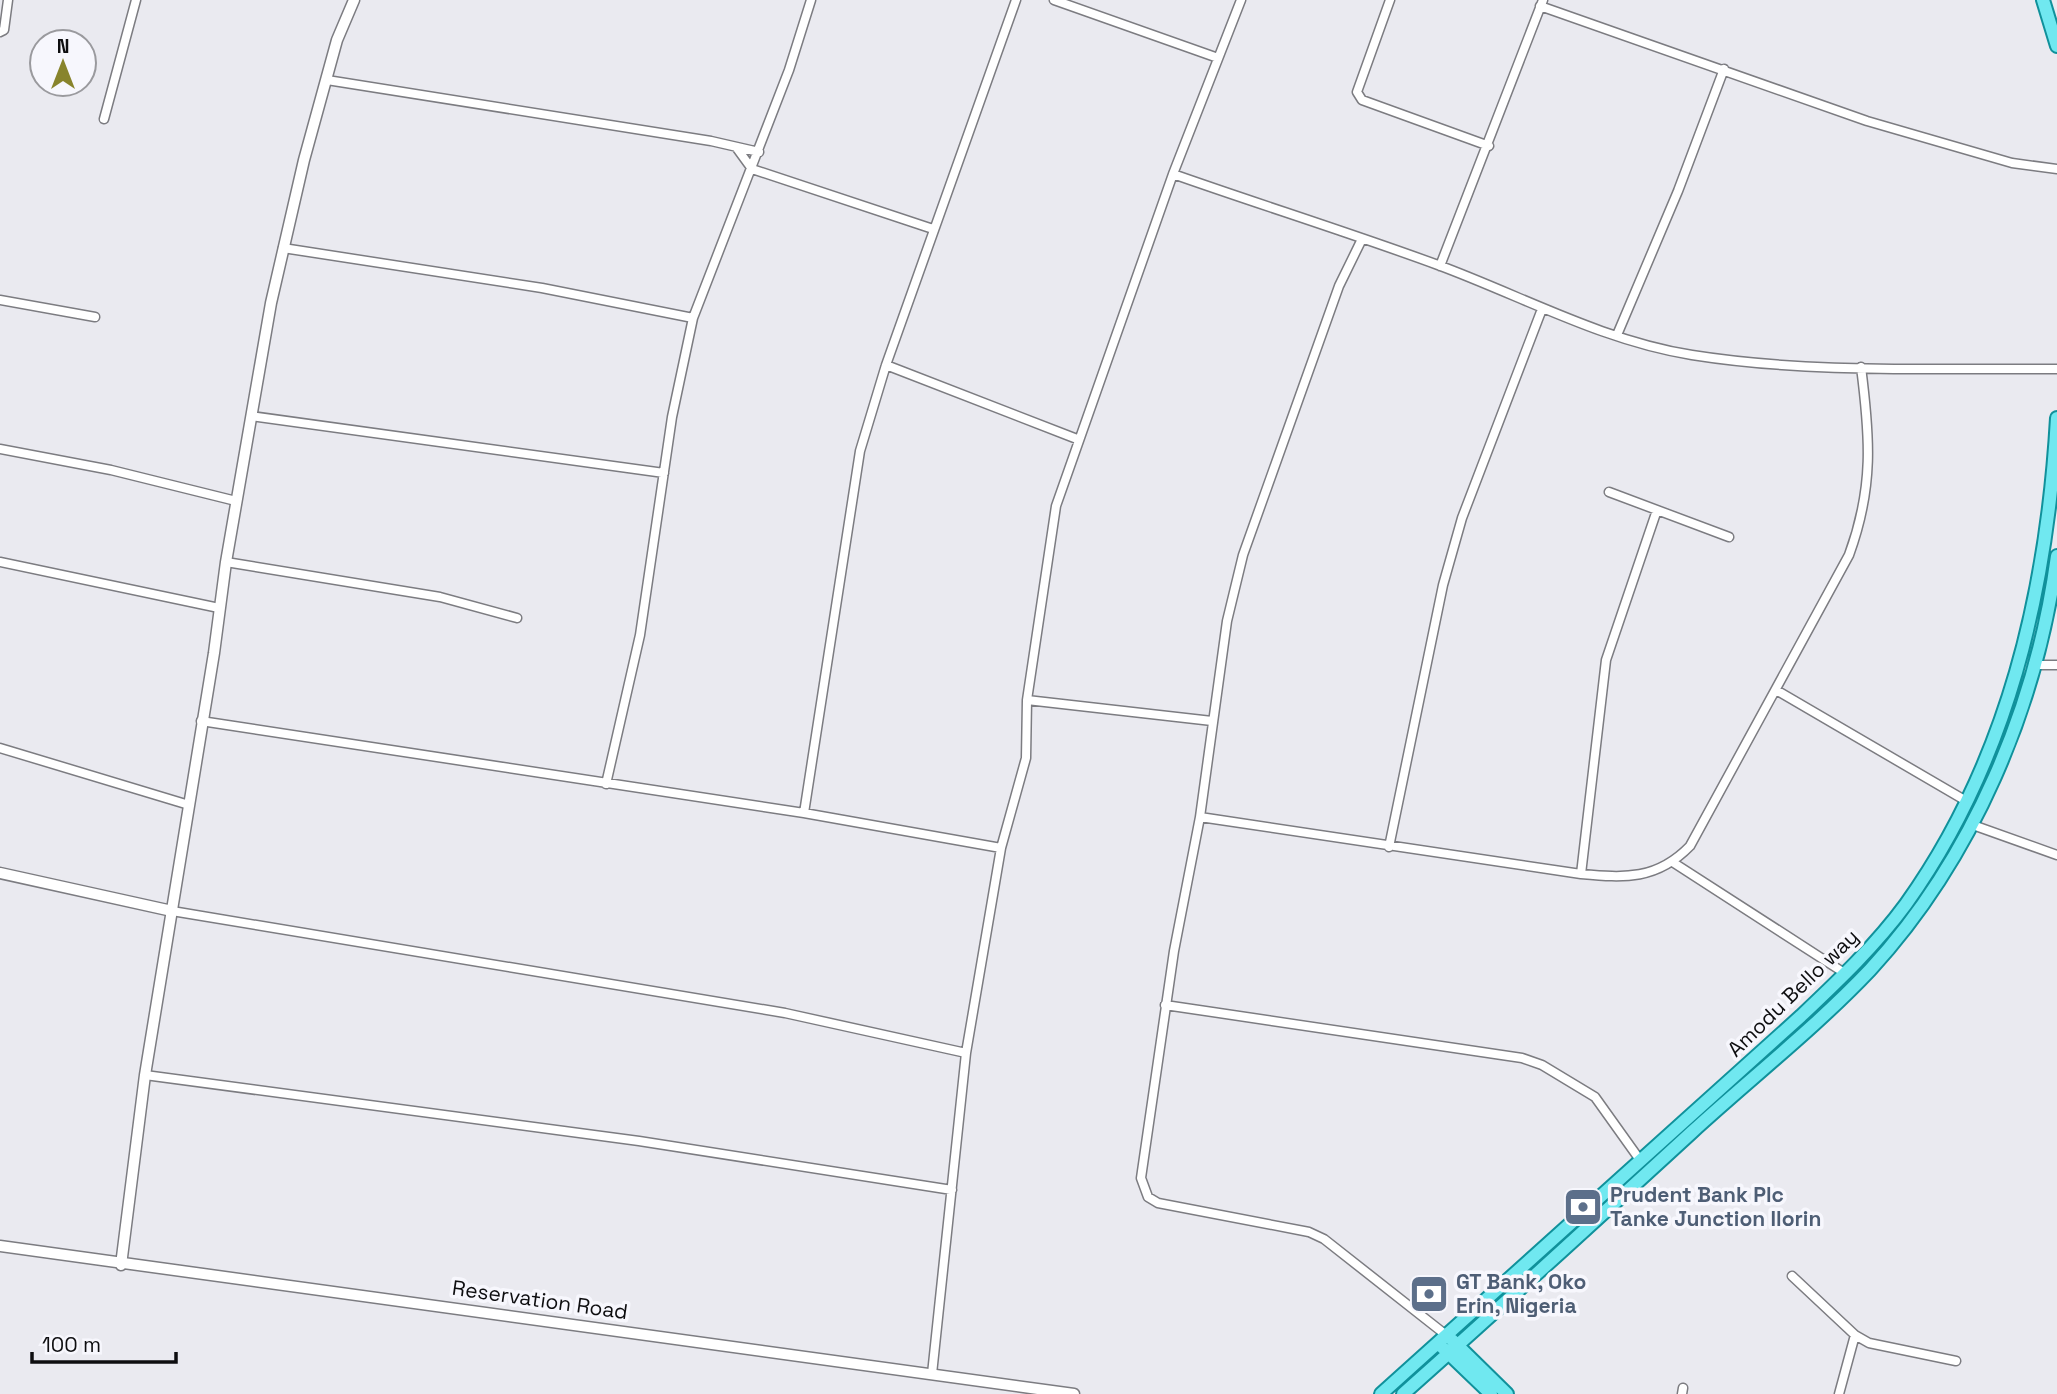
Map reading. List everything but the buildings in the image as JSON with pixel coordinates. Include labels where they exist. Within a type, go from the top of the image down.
[{"type":"main road","points":[[2045,0],[2057,4]]},
{"type":"main road","points":[[2045,0],[2057,46]]},
{"type":"main road","name":"Amodu Bello way","points":[[1381,1394],[1440,1336],[1846,974],[1905,905],[1968,802],[1992,748],[2012,689],[2035,602],[2051,499],[2057,418]]},
{"type":"main road","name":"Amodu Bello way","points":[[1403,1394],[1845,995],[1913,916],[1988,793],[2012,734],[2033,665],[2057,556]]},
{"type":"main road","points":[[1440,1336],[1507,1394]]},
{"type":"main road","points":[[1454,1349],[1492,1394]]},
{"type":"street","points":[[0,32],[4,30],[8,0]]},
{"type":"street","points":[[104,118],[136,0]]},
{"type":"street","points":[[121,1265],[145,1075],[250,416],[283,248],[337,40],[354,0]]},
{"type":"street","points":[[606,784],[640,635],[672,417],[693,318],[759,152],[811,0]]},
{"type":"street","points":[[804,813],[860,451],[933,229],[1016,0]]},
{"type":"street","points":[[1054,0],[1218,58]]},
{"type":"street","points":[[932,1374],[966,1053],[1001,848],[1027,758],[1027,700],[1056,506],[1077,439],[1173,174],[1241,0]]},
{"type":"street","points":[[1390,0],[1357,92],[1362,100],[1489,146]]},
{"type":"street","points":[[1440,265],[1489,146],[1542,3],[1867,121],[2012,163],[2057,169]]},
{"type":"street","points":[[1617,335],[1678,191],[1724,69]]},
{"type":"street","points":[[327,80],[759,152]]},
{"type":"street","points":[[736,147],[752,169],[933,229]]},
{"type":"street","points":[[1173,174],[1440,265],[1542,309],[1617,335],[1690,355],[1776,364],[2057,369]]},
{"type":"street","points":[[1362,239],[1339,286],[1244,555],[1227,621],[1200,817],[1191,852],[1141,1168],[1143,1188],[1148,1197],[1158,1203],[1309,1232],[1342,1253],[1440,1336]]},
{"type":"street","points":[[283,248],[542,288],[693,318]]},
{"type":"street","points":[[0,300],[95,317]]},
{"type":"street","points":[[1389,847],[1443,585],[1462,517],[1542,309]]},
{"type":"street","points":[[887,365],[1077,439]]},
{"type":"street","points":[[1200,817],[1581,874],[1637,876],[1674,863],[1690,846],[1849,555],[1862,520],[1869,478],[1870,437],[1861,367]]},
{"type":"street","points":[[250,416],[664,473]]},
{"type":"street","points":[[0,449],[111,470],[236,501]]},
{"type":"street","points":[[1609,492],[1728,537]]},
{"type":"street","points":[[1581,874],[1606,660],[1657,510]]},
{"type":"street","points":[[0,562],[219,608]]},
{"type":"street","points":[[226,562],[440,597],[517,618]]},
{"type":"street","points":[[2033,665],[2057,665]]},
{"type":"street","points":[[1776,690],[1968,802]]},
{"type":"street","points":[[1027,700],[1212,721]]},
{"type":"street","points":[[201,721],[804,813],[1001,848]]},
{"type":"street","points":[[0,748],[188,805]]},
{"type":"street","points":[[1970,824],[2057,855]]},
{"type":"street","points":[[1674,863],[1846,974]]},
{"type":"street","points":[[0,873],[172,911],[785,1013],[966,1053]]},
{"type":"street","points":[[1166,1005],[1522,1058],[1542,1065],[1595,1097],[1640,1160]]},
{"type":"street","points":[[145,1075],[653,1143],[952,1190]]},
{"type":"street","name":"Reservation Road","points":[[0,1246],[121,1265],[269,1281],[1074,1394]]},
{"type":"street","points":[[1792,1276],[1856,1335],[1876,1346],[1956,1362]]},
{"type":"street","points":[[1839,1394],[1856,1335]]},
{"type":"place","name":"Prudent Bank Plc Tanke Junction Ilorin","points":[[1583,1207]]},
{"type":"place","name":"GT Bank, Oko Erin, Nigeria","points":[[1429,1294]]}]
